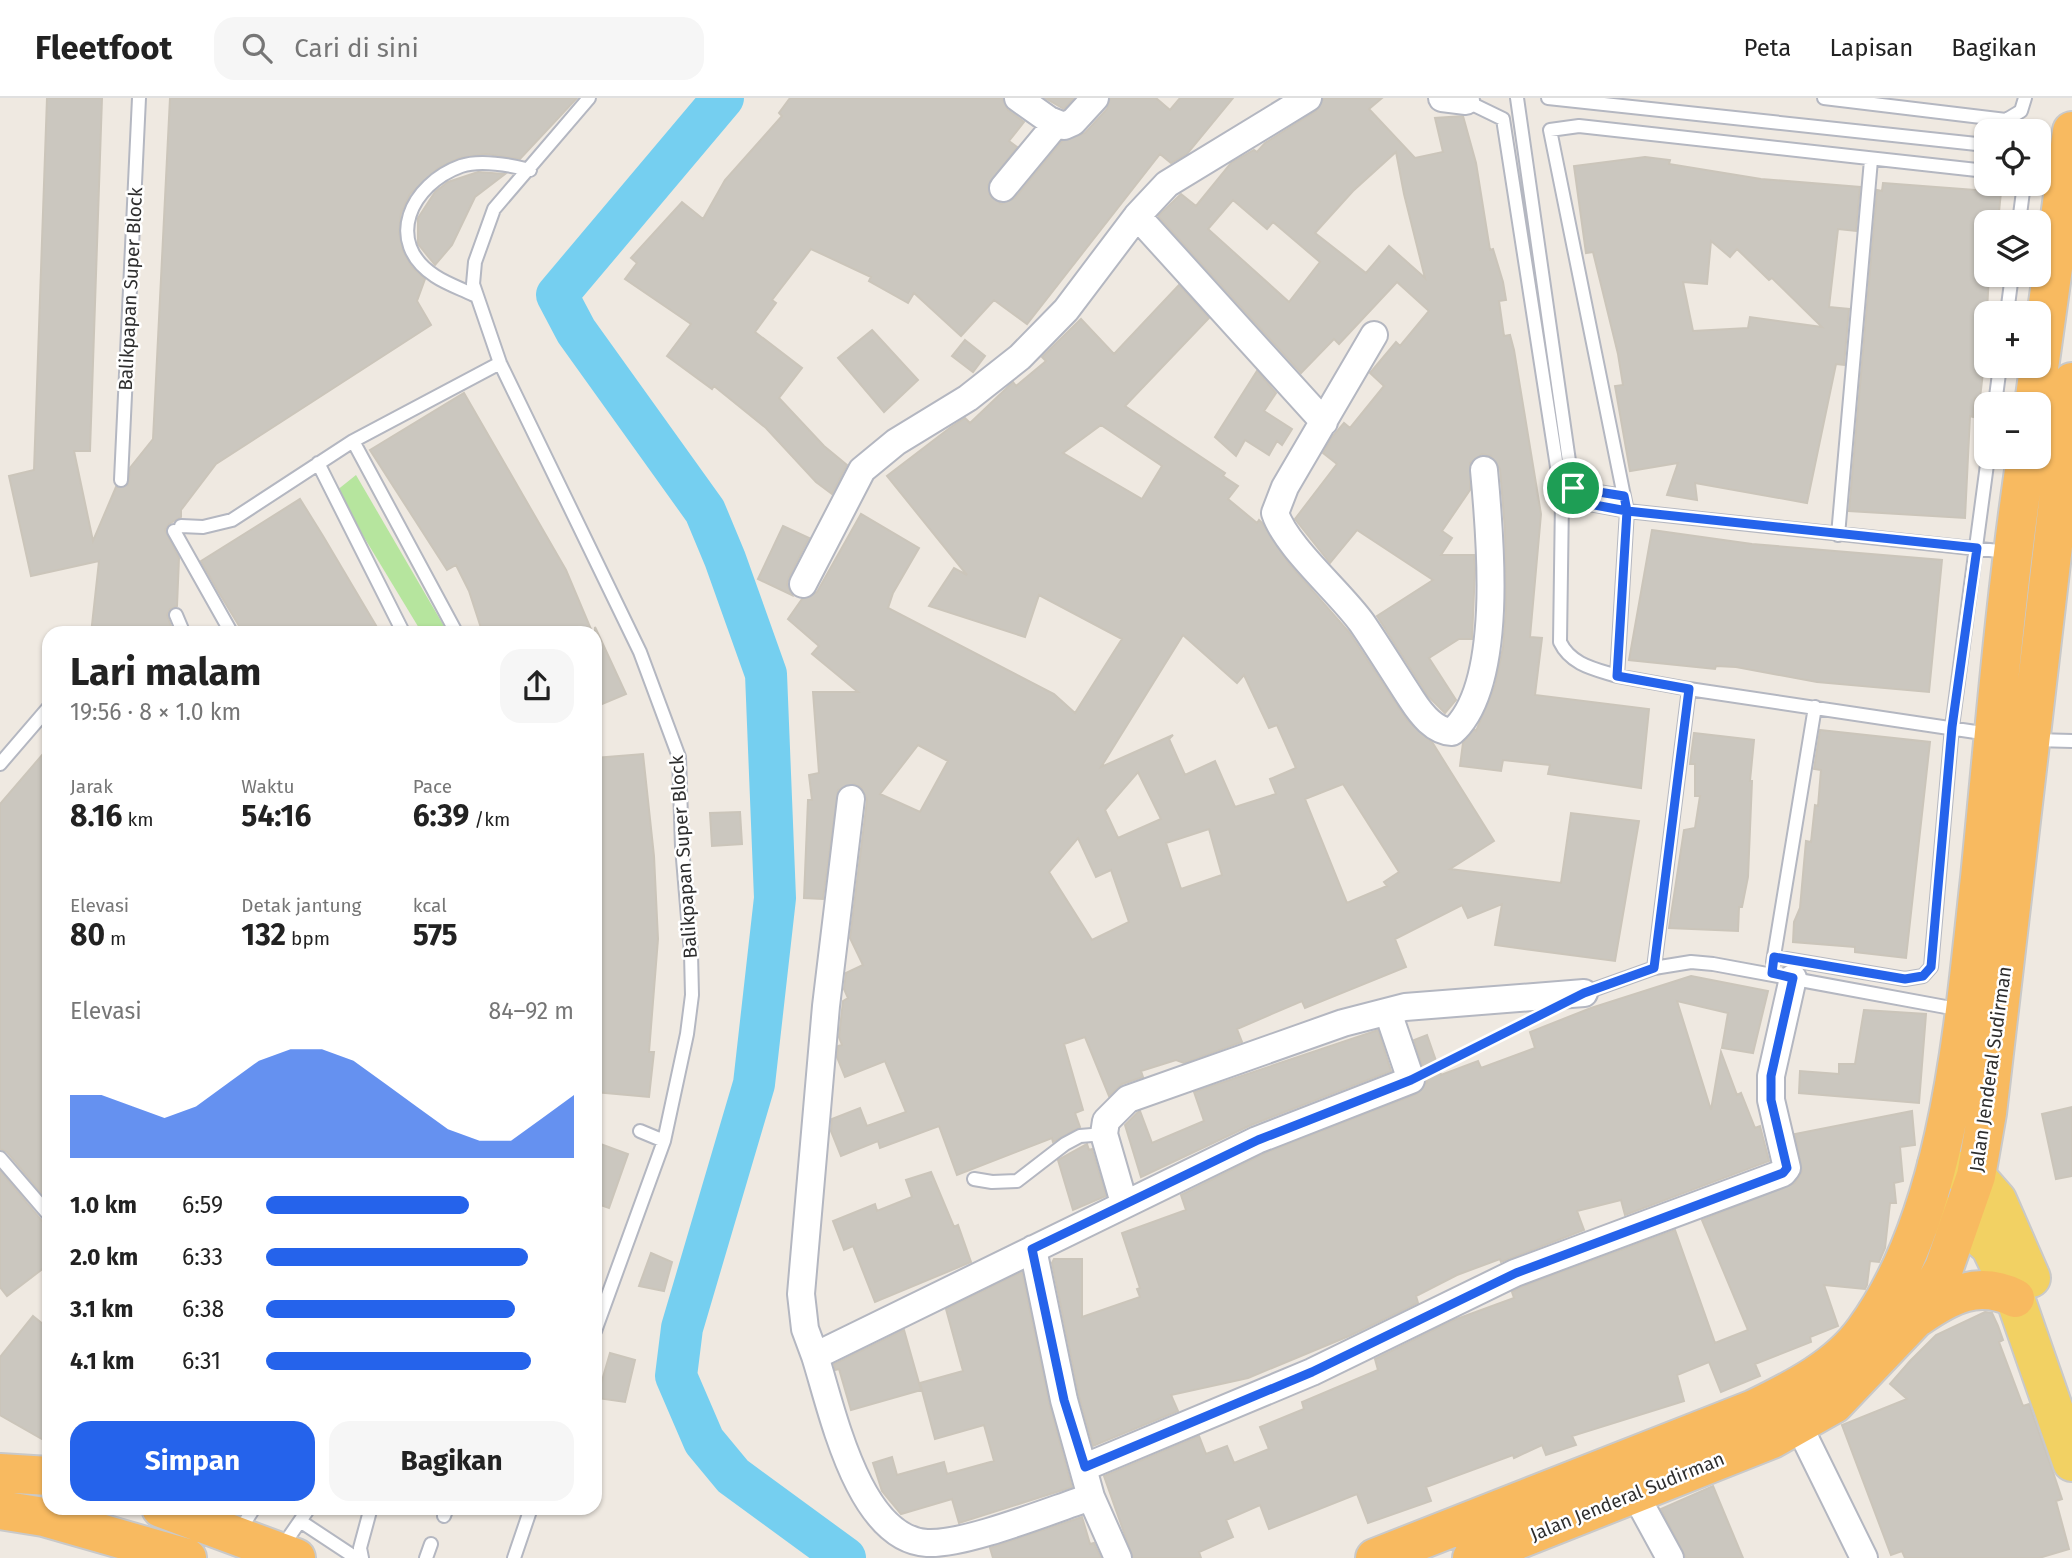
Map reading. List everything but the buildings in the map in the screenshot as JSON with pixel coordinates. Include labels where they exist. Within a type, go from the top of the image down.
[{"type":"highway","points":[[2035,392],[2061,159]]},
{"type":"highway","name":"Jalan Jenderal Sudirman","points":[[1376,1558],[1741,1414],[1789,1392],[1847,1350],[1884,1303],[1904,1264],[1937,1166],[2013,737],[2058,559],[2068,463],[2072,383]]},
{"type":"highway","name":"Jalan Jenderal Sudirman","points":[[1472,1558],[1772,1439],[1834,1404],[1915,1319],[1944,1268],[1976,1177],[1987,1113],[2013,737],[1994,550],[2022,469]]},
{"type":"highway","points":[[1915,1319],[1950,1296],[1973,1289],[2001,1291],[2015,1298]]},
{"type":"highway","points":[[0,1510],[44,1517],[187,1558]]},
{"type":"highway","points":[[202,1515],[226,1519],[292,1543]]},
{"type":"main road","points":[[1937,1166],[1976,1177],[1997,1200],[2008,1220],[2072,1384]]},
{"type":"main road","points":[[1922,1210],[1962,1222],[1990,1246],[2015,1298],[2072,1462]]},
{"type":"street","points":[[1018,98],[1056,124],[1064,126],[1073,122],[1095,98]]},
{"type":"street","points":[[803,584],[862,470],[935,415],[968,398],[1020,357],[1084,290],[1153,197],[1183,172],[1308,98]]},
{"type":"street","points":[[1003,188],[1056,124]]},
{"type":"street","points":[[1138,216],[1324,422]]},
{"type":"street","points":[[1374,335],[1279,498],[1277,518],[1361,622],[1432,725],[1452,732],[1477,689],[1487,657],[1490,542],[1484,470]]},
{"type":"street","points":[[851,799],[826,1006],[801,1294],[804,1329],[866,1500],[876,1514],[909,1538],[934,1543],[988,1531],[1091,1497]]},
{"type":"street","points":[[1085,1467],[1312,1372],[1516,1273],[1783,1173],[1787,1168],[1771,1100],[1771,1076],[1782,976]]},
{"type":"street","points":[[1124,1203],[1104,1134],[1106,1121],[1128,1099],[1343,1023],[1388,1012],[1418,1006],[1584,993]]},
{"type":"street","points":[[815,1356],[1124,1203],[1258,1140],[1411,1080],[1388,1012]]},
{"type":"street","points":[[1032,1249],[1064,1400],[1085,1467],[1091,1497],[1118,1558]]},
{"type":"street","points":[[1798,1424],[1864,1558]]},
{"type":"street","points":[[1635,1493],[1670,1558]]},
{"type":"lane","name":"Balikpapan Super Block","points":[[121,480],[139,98]]},
{"type":"lane","name":"Balikpapan Super Block","points":[[589,98],[494,209],[475,261],[474,295],[500,363],[563,497],[618,602],[640,652],[679,757],[692,995],[664,1141],[602,1312]]},
{"type":"lane","points":[[1517,98],[1573,488]]},
{"type":"lane","points":[[1548,98],[1656,103],[1974,143]]},
{"type":"lane","points":[[1824,98],[2006,120],[2021,111],[2025,98]]},
{"type":"lane","points":[[1464,99],[1503,120],[1561,493],[1560,642],[1564,650],[1578,663],[1617,676],[1689,689],[2013,737],[2072,741]]},
{"type":"lane","points":[[1617,676],[1627,511],[1550,130],[1579,126],[1974,170]]},
{"type":"lane","points":[[1838,535],[1871,160]]},
{"type":"lane","points":[[474,295],[435,276],[416,256],[407,236],[410,210],[420,193],[441,175],[463,165],[508,164],[530,170]]},
{"type":"lane","points":[[228,626],[178,533],[232,520],[354,441],[500,363]]},
{"type":"lane","points":[[354,441],[453,626]]},
{"type":"lane","points":[[318,463],[400,626]]},
{"type":"lane","points":[[1774,957],[1905,979],[1928,973],[1936,946],[1952,727],[1994,550],[1989,469]]},
{"type":"lane","points":[[1561,493],[1573,488],[1624,496]]},
{"type":"lane","points":[[1561,493],[1627,511],[1994,550]]},
{"type":"lane","points":[[176,615],[181,626]]},
{"type":"lane","points":[[1654,968],[1689,689]]},
{"type":"lane","points":[[1782,976],[1774,957],[1815,707]]},
{"type":"lane","points":[[0,764],[42,715]]},
{"type":"lane","points":[[651,723],[664,719]]},
{"type":"lane","points":[[1584,993],[1654,968],[1691,962],[1782,976],[1965,1011]]},
{"type":"lane","points":[[640,1131],[664,1141]]},
{"type":"lane","points":[[974,1179],[992,1182],[1017,1181],[1065,1144],[1080,1136],[1104,1134]]},
{"type":"lane","points":[[0,1158],[42,1207]]},
{"type":"lane","points":[[306,1515],[292,1543],[356,1558]]},
{"type":"lane","points":[[362,1558],[360,1548],[369,1515]]},
{"type":"lane","points":[[514,1558],[529,1515]]},
{"type":"lane","points":[[426,1558],[431,1544]]},
{"type":"path","points":[[1411,1080],[1535,1018]]},
{"type":"green space","points":[[356,475],[444,626],[418,626],[336,491]]},
{"type":"waterway","points":[[723,98],[557,295],[576,331],[705,511],[766,674],[775,898],[754,1084],[682,1328],[676,1376],[704,1441],[733,1476],[845,1558]]},
{"type":"route","points":[[1573,488],[1560,486],[1562,499],[1627,511],[1977,548],[1952,727],[1934,961],[1928,973],[1915,979],[1905,979],[1774,957],[1772,973],[1793,978],[1771,1076],[1771,1100],[1787,1168],[1783,1173],[1516,1273],[1312,1372],[1085,1467],[1064,1400],[1032,1249],[1258,1140],[1411,1080],[1584,993],[1654,968],[1689,689],[1617,676],[1627,511],[1624,496],[1573,488]]}]
